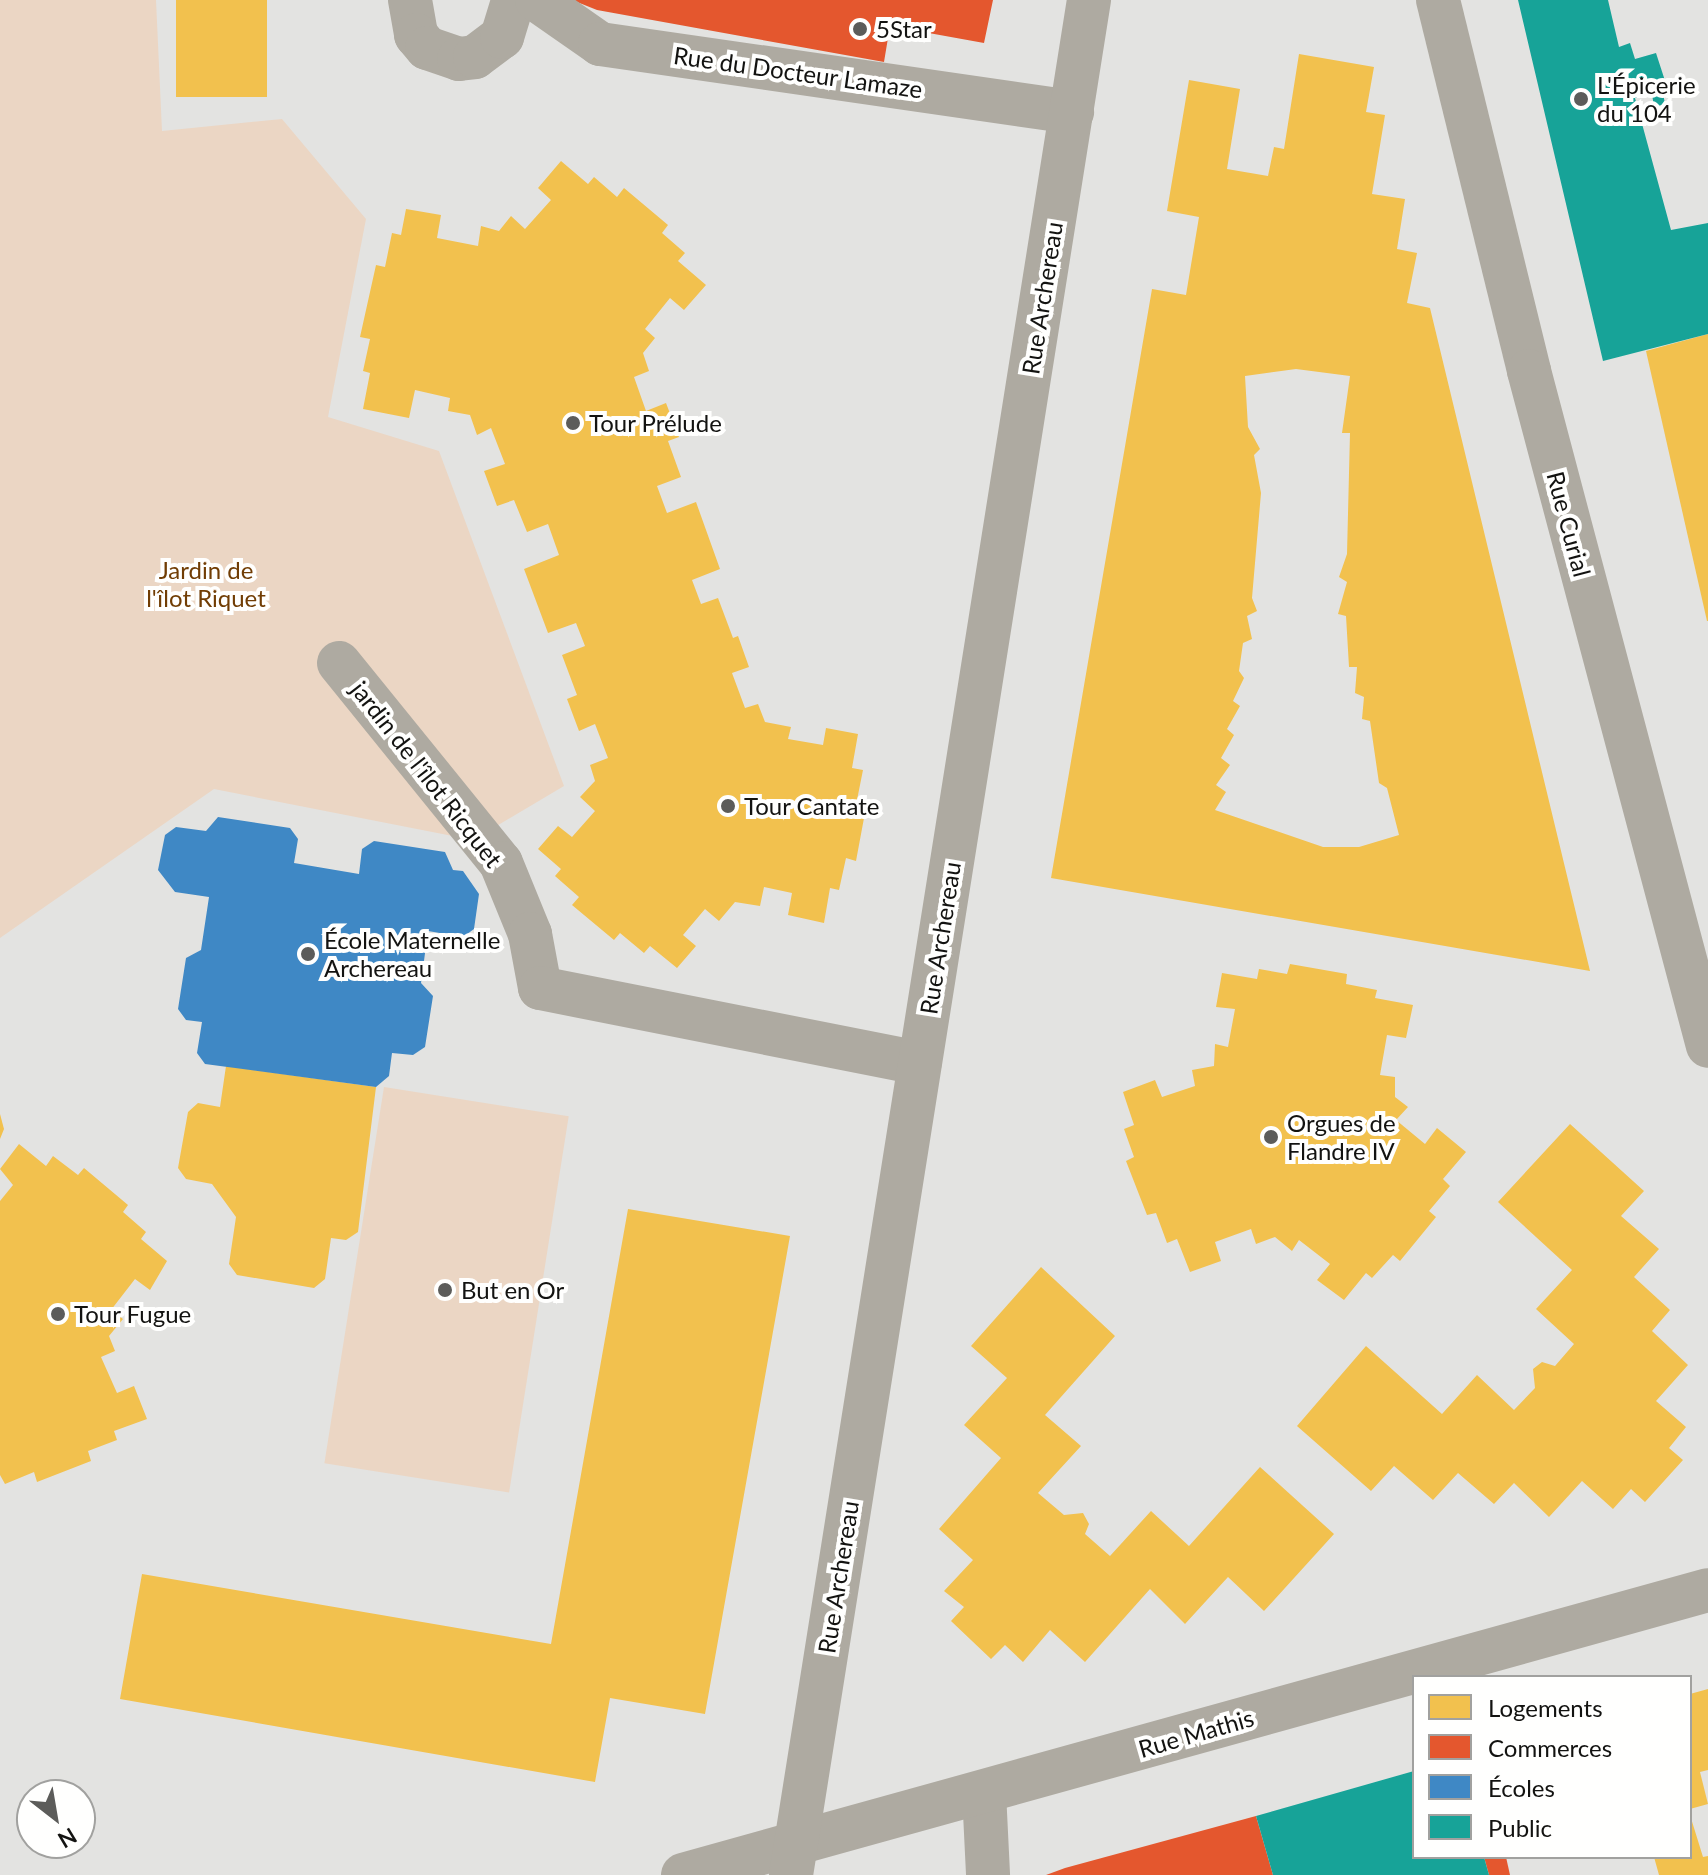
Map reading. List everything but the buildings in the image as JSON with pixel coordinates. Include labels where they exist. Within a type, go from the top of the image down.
[{"type":"street","points":[[410,0],[410,20],[422,42],[442,57],[459,59],[490,49],[502,37],[513,0]]},
{"type":"street","name":"Rue du Docteur Lamaze","points":[[537,0],[600,44],[1072,112]]},
{"type":"street","name":"Rue Archereau","points":[[794,1859],[1089,0]]},
{"type":"street","name":"Rue Curial","points":[[1438,0],[1529,371],[1708,1046]]},
{"type":"street","name":"jardin de l'îlot Ricquet","points":[[339,663],[501,863],[530,934],[540,988],[920,1063]]},
{"type":"street","name":"Rue Mathis","points":[[683,1875],[794,1859],[984,1792],[1708,1590]]},
{"type":"street","points":[[984,1792],[988,1875]]},
{"type":"green space","name":"Jardin de l'îlot Riquet","points":[[0,0],[156,0],[162,131],[282,119],[366,219],[328,417],[439,451],[564,786],[473,840],[214,789],[0,938]]},
{"type":"green space","name":"But en Or","points":[[384,1087],[569,1116],[509,1493],[324,1463]]},
{"type":"place","name":"5Star","points":[[860,29]]},
{"type":"place","name":"L'Épicerie du 104","points":[[1581,99]]},
{"type":"place","name":"Tour Prélude","points":[[573,423]]},
{"type":"place","name":"Tour Cantate","points":[[728,806]]},
{"type":"place","name":"École Maternelle Archereau","points":[[308,954]]},
{"type":"place","name":"Orgues de Flandre IV","points":[[1271,1137]]},
{"type":"place","name":"But en Or","points":[[445,1290]]},
{"type":"place","name":"Tour Fugue","points":[[58,1314]]}]
